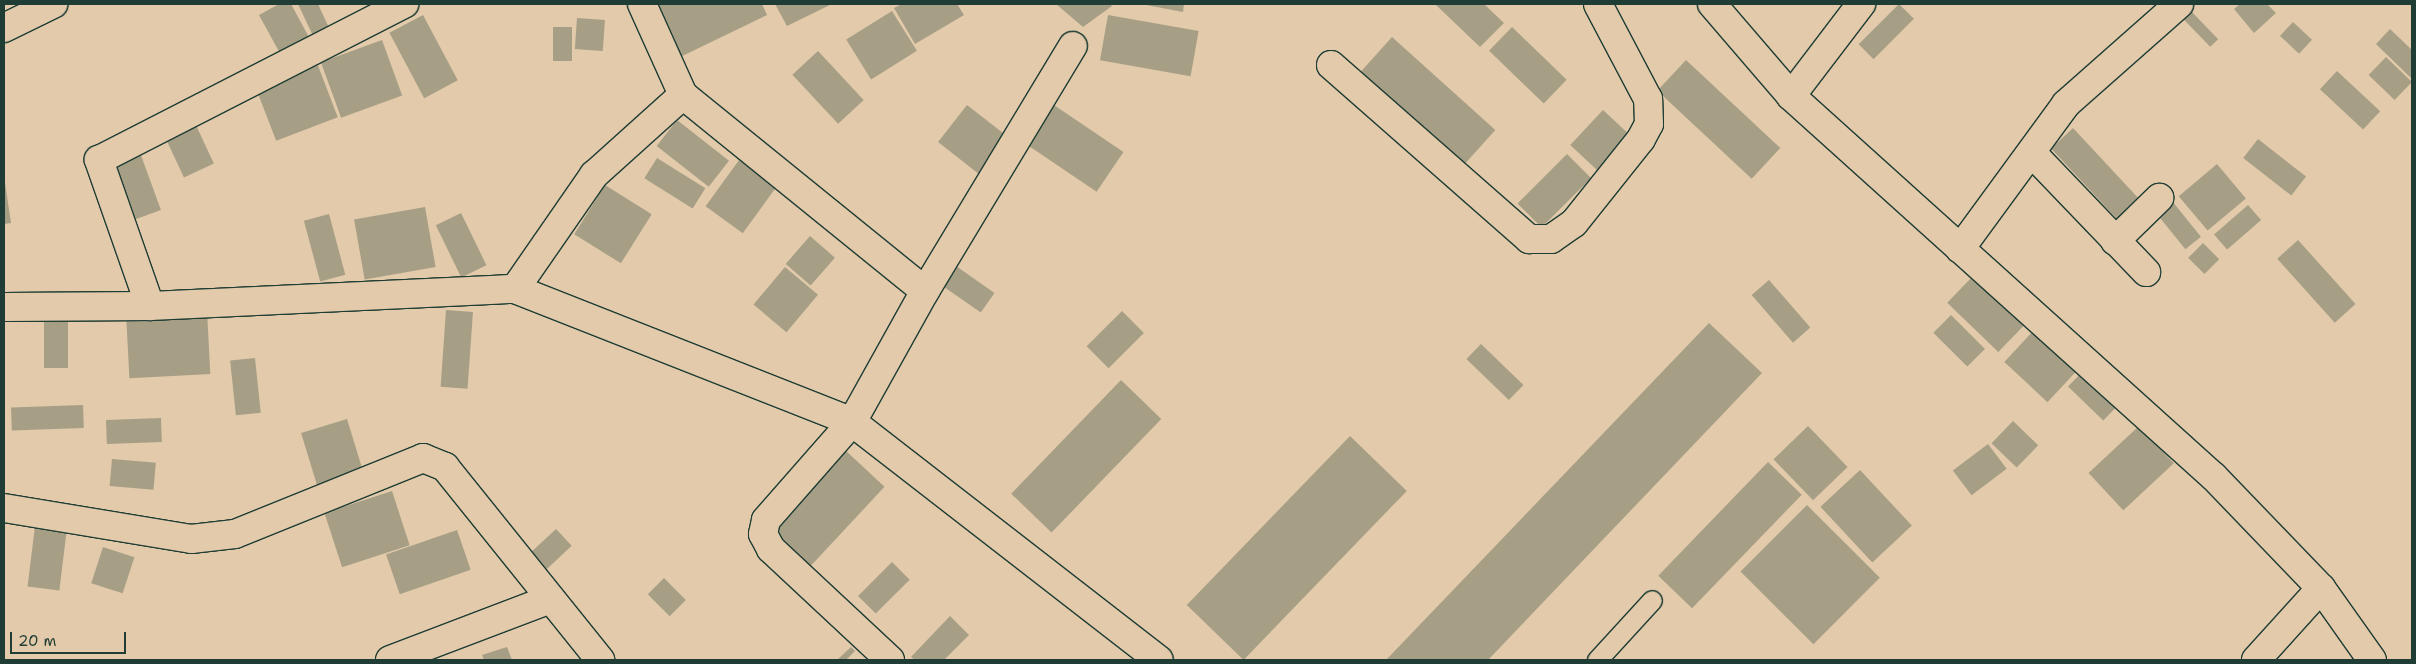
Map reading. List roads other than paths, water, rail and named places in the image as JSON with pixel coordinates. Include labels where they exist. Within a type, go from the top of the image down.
[{"type":"street","points":[[5,24],[53,4]]},
{"type":"street","points":[[150,306],[100,160],[404,4]]},
{"type":"street","points":[[642,4],[683,95],[925,291]]},
{"type":"street","points":[[1331,65],[1529,239],[1551,238],[1574,223],[1641,139],[1649,124],[1648,99],[1598,4]]},
{"type":"street","points":[[1712,4],[1791,96],[2214,477],[2321,588],[2372,660]]},
{"type":"street","points":[[1791,96],[1861,4]]},
{"type":"street","points":[[1960,249],[2066,104],[2179,4]]},
{"type":"street","points":[[890,660],[771,549],[763,534],[766,520],[852,422],[925,291],[1074,46]]},
{"type":"street","points":[[515,289],[594,175],[683,95]]},
{"type":"street","points":[[2032,153],[2146,272]]},
{"type":"street","points":[[2115,240],[2159,198]]},
{"type":"street","points":[[4,307],[150,306],[515,289],[852,422],[1159,660]]},
{"type":"street","points":[[4,508],[200,538],[235,534],[423,458],[445,467],[600,660]]},
{"type":"street","points":[[2256,660],[2321,588]]},
{"type":"street","points":[[390,660],[551,599]]},
{"type":"lane","points":[[1597,660],[1652,600]]}]
